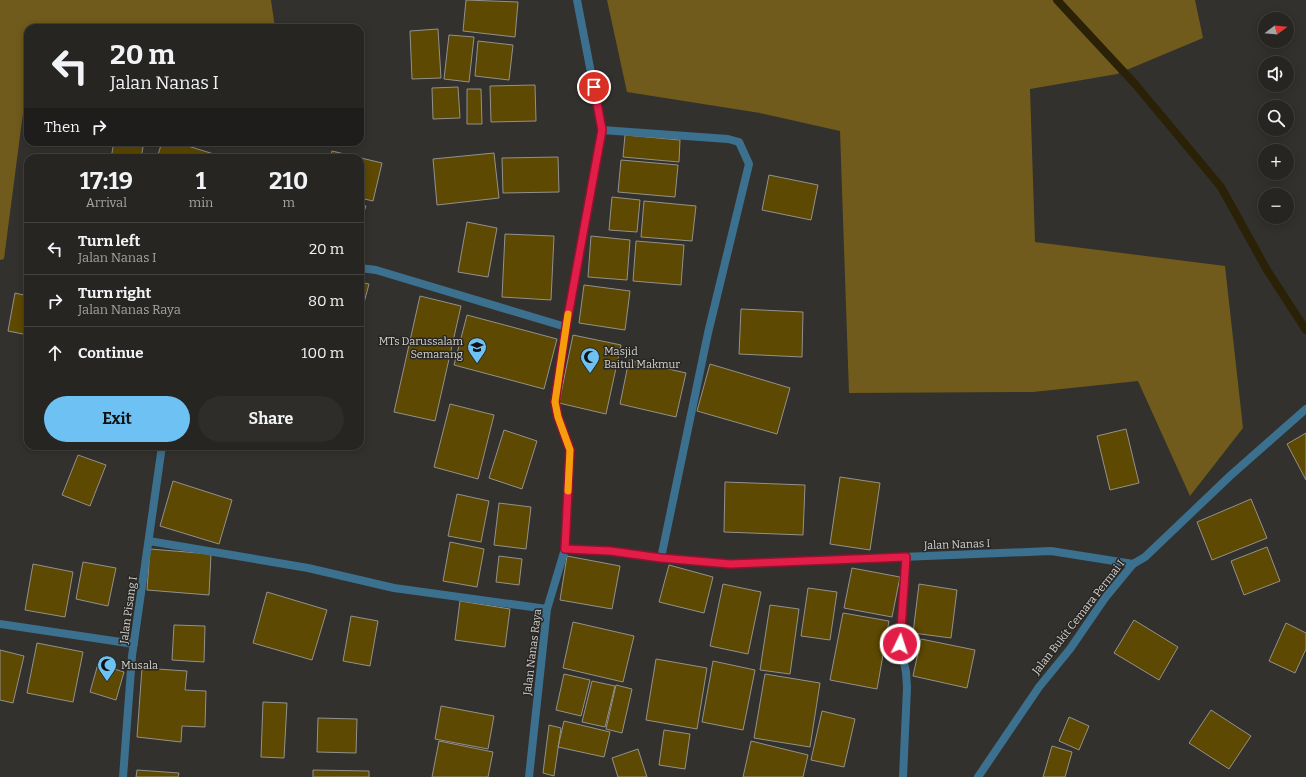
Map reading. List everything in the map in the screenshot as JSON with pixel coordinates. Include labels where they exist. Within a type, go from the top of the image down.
[{"type":"street","points":[[577,0],[602,130],[728,139],[739,142],[749,164],[708,334],[661,558]]},
{"type":"street","name":"Jalan Nanas Raya","points":[[529,777],[547,609],[565,549],[570,450],[558,417],[555,402],[566,327],[602,130]]},
{"type":"street","points":[[364,268],[376,270],[566,327]]},
{"type":"street","name":"Jalan Bukit Cemara Permai I","points":[[978,777],[1038,687],[1070,649],[1105,598],[1133,564],[1145,557],[1231,475],[1306,409]]},
{"type":"street","name":"Jalan Pisang I","points":[[123,777],[134,644],[161,450]]},
{"type":"street","points":[[149,541],[308,568],[394,588],[547,609]]},
{"type":"street","name":"Jalan Nanas I","points":[[565,549],[610,551],[661,558],[730,564],[1051,550],[1133,564]]},
{"type":"street","points":[[903,777],[907,688],[906,672],[900,644],[906,557]]},
{"type":"street","points":[[0,624],[134,644]]},
{"type":"shaded area","points":[[0,0],[271,0],[274,24],[24,24],[24,113],[4,259],[0,260]]},
{"type":"shaded area","points":[[607,0],[1195,0],[1203,38],[1117,74],[1030,89],[1035,242],[1225,266],[1243,428],[1190,496],[1138,381],[1033,392],[849,393],[840,131],[760,113],[627,92]]},
{"type":"building","points":[[466,0],[518,2],[515,37],[463,31]]},
{"type":"building","points":[[438,29],[441,78],[412,79],[410,31]]},
{"type":"building","points":[[449,35],[474,37],[469,82],[444,79]]},
{"type":"building","points":[[478,41],[513,45],[509,80],[475,76]]},
{"type":"building","points":[[535,85],[536,121],[491,122],[490,86]]},
{"type":"building","points":[[458,87],[460,118],[433,119],[432,88]]},
{"type":"building","points":[[467,89],[481,89],[482,124],[467,124]]},
{"type":"building","points":[[625,135],[680,140],[679,162],[623,157]]},
{"type":"building","points":[[113,146],[143,146],[142,154],[112,154]]},
{"type":"building","points":[[161,146],[188,146],[214,154],[158,154]]},
{"type":"building","points":[[332,151],[344,154],[331,154]]},
{"type":"building","points":[[494,153],[499,198],[437,205],[433,159]]},
{"type":"building","points":[[558,157],[559,192],[503,193],[502,158]]},
{"type":"building","points":[[364,159],[382,163],[373,201],[364,199]]},
{"type":"building","points":[[621,160],[678,165],[675,197],[618,192]]},
{"type":"building","points":[[769,175],[818,185],[811,220],[762,210]]},
{"type":"building","points":[[612,197],[640,200],[637,232],[609,230]]},
{"type":"building","points":[[644,201],[696,206],[692,241],[641,237]]},
{"type":"building","points":[[467,222],[497,228],[488,277],[458,272]]},
{"type":"building","points":[[505,234],[554,236],[551,300],[502,297]]},
{"type":"building","points":[[591,236],[630,240],[627,280],[588,277]]},
{"type":"building","points":[[636,241],[684,245],[681,285],[633,281]]},
{"type":"building","points":[[364,283],[369,284],[364,303]]},
{"type":"building","points":[[584,285],[630,291],[625,330],[579,323]]},
{"type":"building","points":[[15,293],[24,295],[24,334],[8,331]]},
{"type":"building","points":[[420,296],[461,306],[435,421],[394,412]]},
{"type":"building","points":[[741,309],[803,312],[802,357],[739,354]]},
{"type":"building","points":[[467,315],[557,339],[544,389],[454,365]]},
{"type":"building","name":"Masjid Baitul Makmur","points":[[573,335],[621,345],[606,414],[559,403]]},
{"type":"building","points":[[629,360],[686,373],[676,417],[620,404]]},
{"type":"building","points":[[710,364],[790,388],[777,434],[697,411]]},
{"type":"building","points":[[450,404],[494,415],[478,479],[434,467]]},
{"type":"building","points":[[1126,429],[1139,483],[1110,490],[1097,436]]},
{"type":"building","points":[[504,430],[537,441],[522,489],[489,478]]},
{"type":"building","points":[[1306,433],[1306,480],[1287,444]]},
{"type":"building","points":[[78,455],[106,465],[90,506],[62,495]]},
{"type":"building","points":[[840,477],[880,483],[870,550],[830,544]]},
{"type":"building","points":[[173,481],[232,500],[219,544],[160,526]]},
{"type":"building","points":[[725,482],[805,485],[803,535],[724,532]]},
{"type":"building","points":[[457,494],[489,501],[481,542],[448,536]]},
{"type":"building","points":[[1251,499],[1267,538],[1212,560],[1197,522]]},
{"type":"building","points":[[499,503],[531,507],[526,549],[494,545]]},
{"type":"building","points":[[450,542],[484,549],[477,587],[443,581]]},
{"type":"building","points":[[1267,547],[1280,581],[1244,595],[1231,561]]},
{"type":"building","points":[[150,549],[211,554],[209,595],[147,590]]},
{"type":"building","points":[[499,556],[522,559],[519,585],[496,582]]},
{"type":"building","points":[[567,556],[620,566],[612,609],[560,600]]},
{"type":"building","points":[[83,562],[116,568],[108,606],[76,599]]},
{"type":"building","points":[[33,564],[73,572],[65,617],[25,610]]},
{"type":"building","points":[[669,565],[713,577],[704,613],[659,602]]},
{"type":"building","points":[[852,568],[900,577],[892,617],[844,608]]},
{"type":"building","points":[[723,584],[761,592],[748,654],[710,646]]},
{"type":"building","points":[[919,584],[957,590],[951,638],[913,633]]},
{"type":"building","points":[[808,588],[837,592],[830,640],[801,636]]},
{"type":"building","points":[[267,592],[327,610],[312,660],[253,643]]},
{"type":"building","points":[[460,601],[510,609],[505,647],[455,640]]},
{"type":"building","points":[[770,605],[799,609],[790,674],[760,670]]},
{"type":"building","points":[[843,613],[889,621],[877,689],[830,680]]},
{"type":"building","points":[[351,616],[378,621],[370,666],[343,661]]},
{"type":"building","points":[[1134,620],[1178,647],[1159,680],[1114,653]]},
{"type":"building","points":[[573,622],[634,636],[623,682],[563,668]]},
{"type":"building","points":[[1286,623],[1306,633],[1306,649],[1295,673],[1269,661]]},
{"type":"building","points":[[174,625],[205,626],[204,662],[172,660]]},
{"type":"building","points":[[921,639],[975,650],[967,688],[913,676]]},
{"type":"building","points":[[37,643],[83,652],[73,702],[27,693]]},
{"type":"building","points":[[0,650],[24,656],[13,703],[0,700]]},
{"type":"building","points":[[656,659],[707,668],[697,729],[646,720]]},
{"type":"building","points":[[713,661],[755,670],[743,730],[702,722]]},
{"type":"building","name":"Musala","points":[[98,664],[124,672],[116,700],[90,692]]},
{"type":"building","points":[[142,668],[187,671],[185,690],[206,691],[205,727],[182,726],[181,742],[137,737]]},
{"type":"building","points":[[564,674],[590,680],[581,716],[556,710]]},
{"type":"building","points":[[765,674],[820,683],[810,747],[754,738]]},
{"type":"building","points":[[592,681],[615,686],[605,727],[582,722]]},
{"type":"building","points":[[616,685],[632,689],[622,733],[606,729]]},
{"type":"building","points":[[263,702],[287,703],[284,758],[261,757]]},
{"type":"building","points":[[441,706],[494,716],[488,749],[435,739]]},
{"type":"building","points":[[1211,710],[1251,736],[1229,769],[1189,743]]},
{"type":"building","points":[[822,711],[855,719],[844,767],[811,760]]},
{"type":"building","points":[[1069,717],[1089,726],[1079,750],[1059,741]]},
{"type":"building","points":[[318,718],[357,719],[356,753],[317,752]]},
{"type":"building","points":[[564,721],[610,732],[604,757],[558,747]]},
{"type":"building","points":[[549,725],[561,728],[554,776],[543,773]]},
{"type":"building","points":[[664,730],[690,734],[685,769],[659,765]]},
{"type":"building","points":[[439,741],[493,752],[488,777],[432,777]]},
{"type":"building","points":[[751,741],[808,755],[803,777],[743,777]]},
{"type":"building","points":[[1052,746],[1072,752],[1065,777],[1043,777]]},
{"type":"building","points":[[638,749],[647,777],[618,777],[612,758]]},
{"type":"building","points":[[137,770],[179,773],[178,777],[136,777]]},
{"type":"building","points":[[313,770],[369,771],[369,777],[313,777]]},
{"type":"waterway","points":[[1057,0],[1135,84],[1221,187],[1267,270],[1306,330]]},
{"type":"slow traffic","points":[[568,314],[555,402],[558,417],[570,450],[568,491]]},
{"type":"place","name":"MTs Darussalam Semarang","points":[[477,364]]},
{"type":"place","name":"Masjid Baitul Makmur","points":[[590,374]]},
{"type":"place","name":"Musala","points":[[107,682]]},
{"type":"route","points":[[594,87],[602,130],[566,327],[555,402],[558,417],[570,450],[565,549],[610,551],[661,558],[730,564],[906,557],[900,644]]}]
